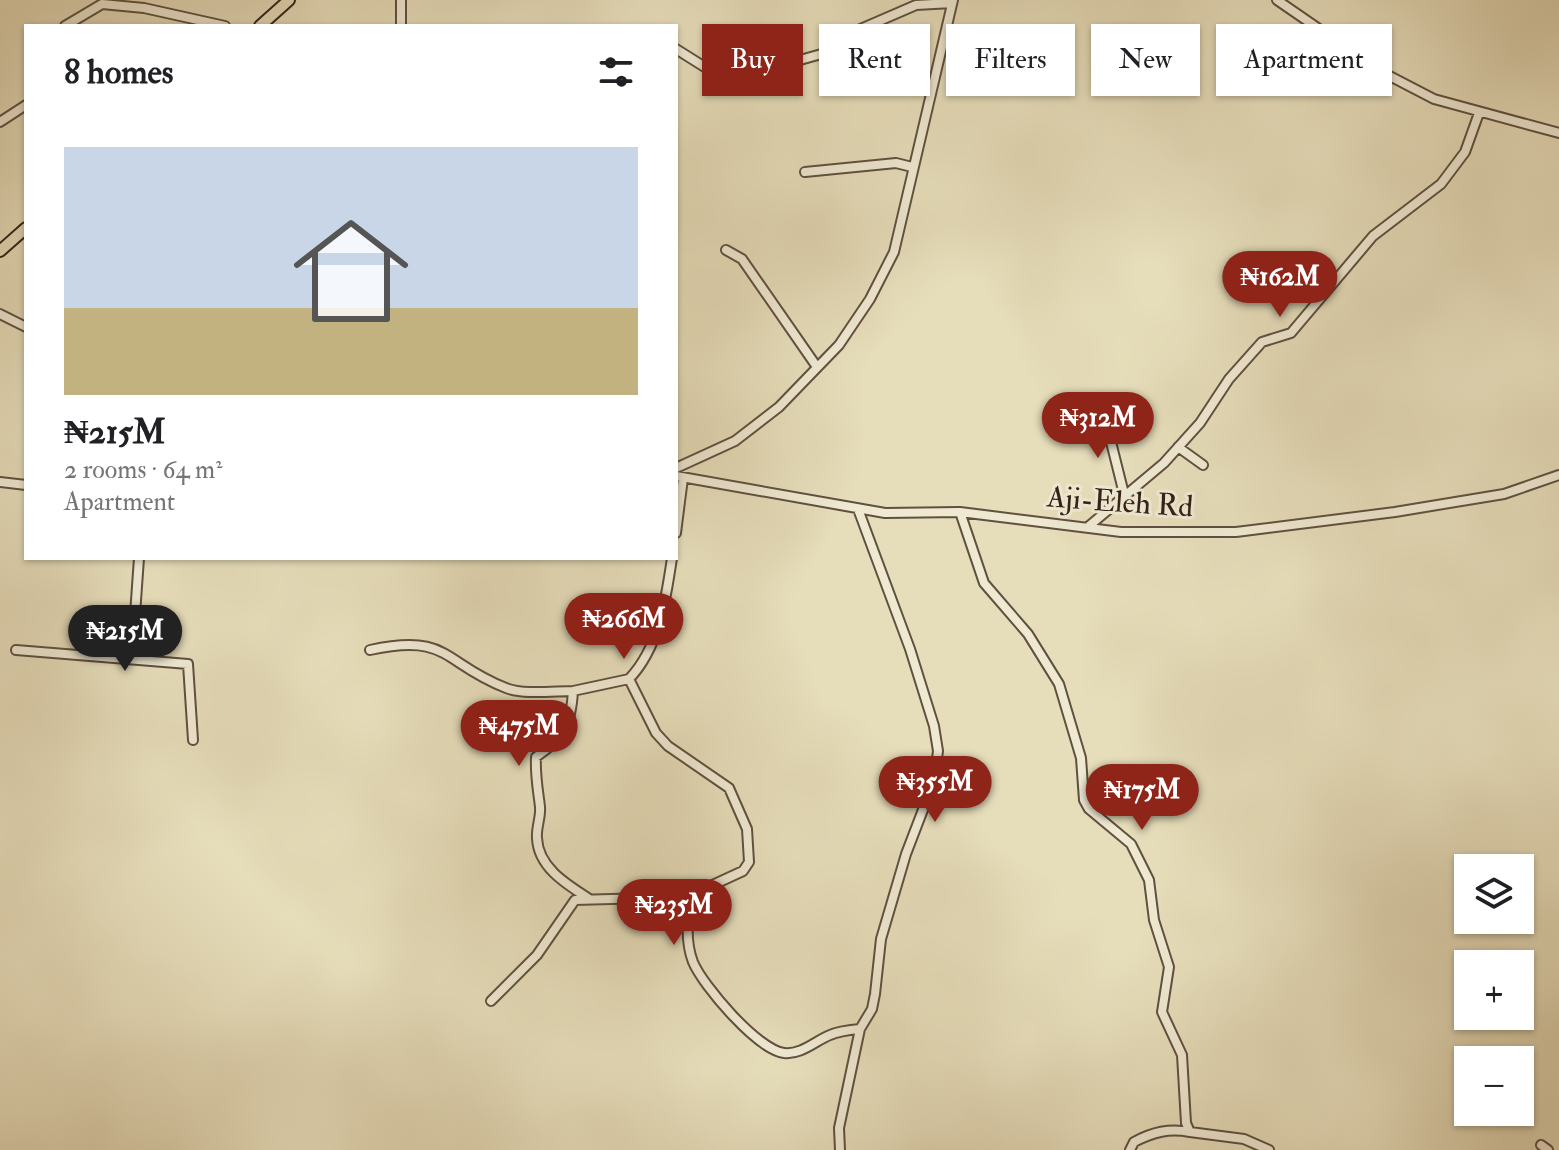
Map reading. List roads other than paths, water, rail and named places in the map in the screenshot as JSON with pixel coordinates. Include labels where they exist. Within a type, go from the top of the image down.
[{"type":"main road","points":[[262,24],[289,0]]},
{"type":"main road","points":[[0,251],[24,230]]},
{"type":"street","points":[[401,0],[401,24]]},
{"type":"street","points":[[1277,0],[1380,71],[1434,99],[1559,133]]},
{"type":"street","points":[[678,50],[727,81],[782,74],[800,60],[825,53],[849,34],[916,5],[953,1],[894,252],[870,299],[839,345],[779,407],[735,441],[678,467]]},
{"type":"street","points":[[68,24],[102,4],[144,8],[216,24]]},
{"type":"street","points":[[0,122],[24,107]]},
{"type":"street","points":[[1089,526],[1178,447],[1262,342],[1291,333],[1373,236],[1441,184],[1465,152],[1479,113]]},
{"type":"street","points":[[805,172],[896,163],[912,167]]},
{"type":"street","points":[[726,250],[749,269],[817,367]]},
{"type":"street","points":[[0,314],[24,326]]},
{"type":"street","points":[[1110,422],[1110,438],[1124,494]]},
{"type":"street","points":[[1178,447],[1203,465]]},
{"type":"street","name":"Aji-Eleh Rd","points":[[679,477],[858,509],[960,512],[1121,532],[1236,532],[1504,494],[1559,475]]},
{"type":"street","points":[[0,482],[24,485]]},
{"type":"street","points":[[840,1150],[839,1128],[860,1029],[872,1009],[881,939],[906,854],[934,781],[938,751],[934,726],[910,649],[858,509]]},
{"type":"street","points":[[960,512],[984,583],[1028,634],[1059,684],[1081,758],[1084,800],[1089,809],[1131,844],[1149,880],[1154,920],[1169,967],[1162,1012],[1182,1055],[1186,1123],[1190,1132]]},
{"type":"street","points":[[132,657],[139,560]]},
{"type":"street","points":[[370,650],[402,643],[433,645],[508,689],[573,691],[629,679],[640,668],[659,625],[672,560]]},
{"type":"street","points":[[16,650],[132,657],[188,664],[193,740]]},
{"type":"street","points":[[629,679],[656,733],[668,746],[729,788],[747,829],[749,862],[743,871],[725,882],[704,889],[690,901],[692,960],[703,982],[765,1044],[776,1051],[793,1053],[830,1035],[860,1029]]},
{"type":"street","points":[[573,691],[571,715],[558,742],[536,757],[534,786],[540,808],[536,839],[542,861],[564,883],[588,898]]},
{"type":"street","points":[[491,1001],[537,955],[569,905],[588,898],[648,898],[688,912]]},
{"type":"street","points":[[1130,1150],[1134,1142],[1166,1129],[1244,1139],[1269,1150]]}]
